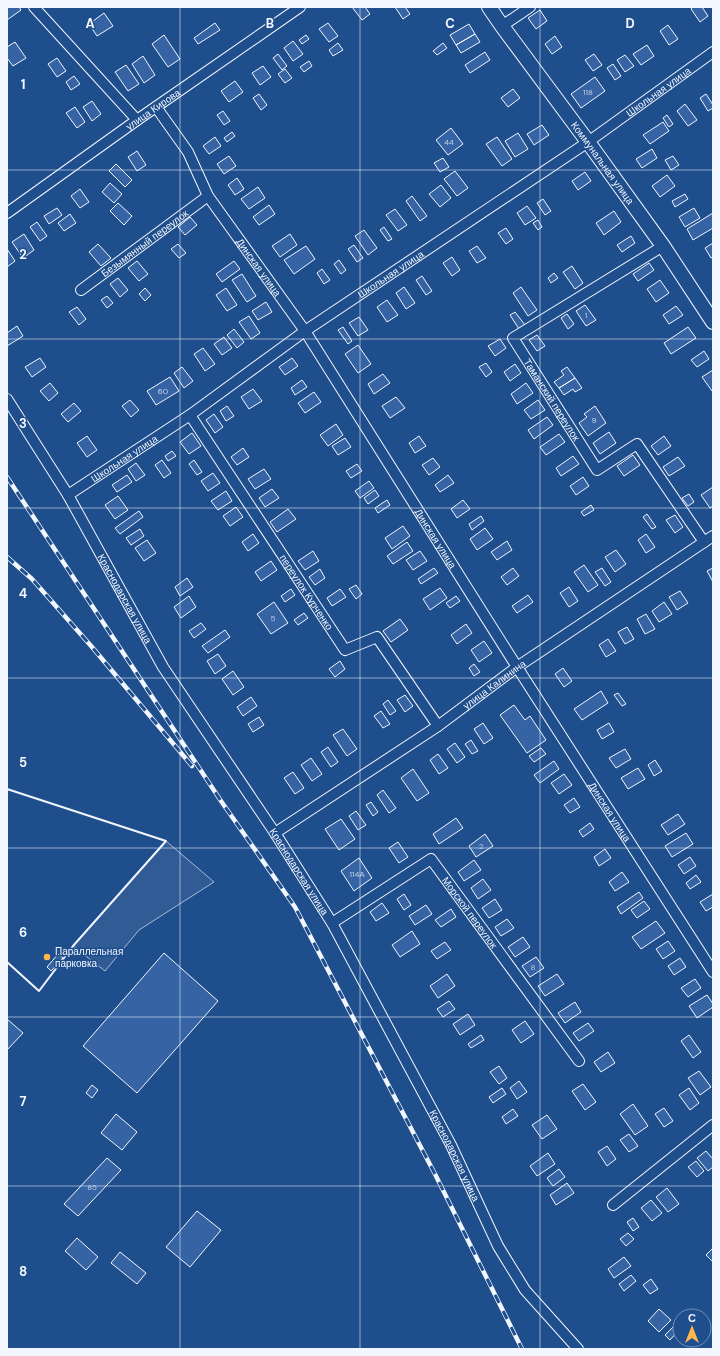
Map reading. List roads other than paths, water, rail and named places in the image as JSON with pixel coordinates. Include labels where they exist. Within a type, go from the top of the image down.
[{"type":"street","points":[[34,7],[137,120]]},
{"type":"street","name":"улица Кирова","points":[[7,213],[137,120],[300,7]]},
{"type":"street","name":"Коммунальная улица","points":[[489,7],[663,246],[713,322]]},
{"type":"street","points":[[502,26],[530,7]]},
{"type":"street","name":"Школьная улица","points":[[68,495],[190,414],[305,331],[588,142],[713,52]]},
{"type":"street","name":"Динская улица","points":[[156,107],[188,152],[208,196],[305,331],[517,667],[713,972]]},
{"type":"street","name":"Безымянный переулок","points":[[81,290],[208,196]]},
{"type":"street","name":"Таманский переулок","points":[[663,246],[513,338],[597,470],[637,444],[704,542]]},
{"type":"street","name":"Краснодарская улица","points":[[7,399],[68,495],[163,667],[275,833],[332,923],[450,1146],[498,1246],[525,1290],[578,1349]]},
{"type":"street","name":"переулок Курченко","points":[[190,414],[345,650],[377,637],[438,726]]},
{"type":"street","name":"улица Калинина","points":[[275,833],[438,726],[517,667],[713,536]]},
{"type":"street","name":"Морской переулок","points":[[332,923],[431,859],[579,1061]]},
{"type":"street","points":[[613,1205],[713,1125]]},
{"type":"railway","points":[[7,477],[221,801],[295,907],[436,1176],[522,1349]]},
{"type":"railway","points":[[7,557],[32,579],[92,647],[192,766]]},
{"type":"place","name":"Параллельная парковка","points":[[47,957]]}]
